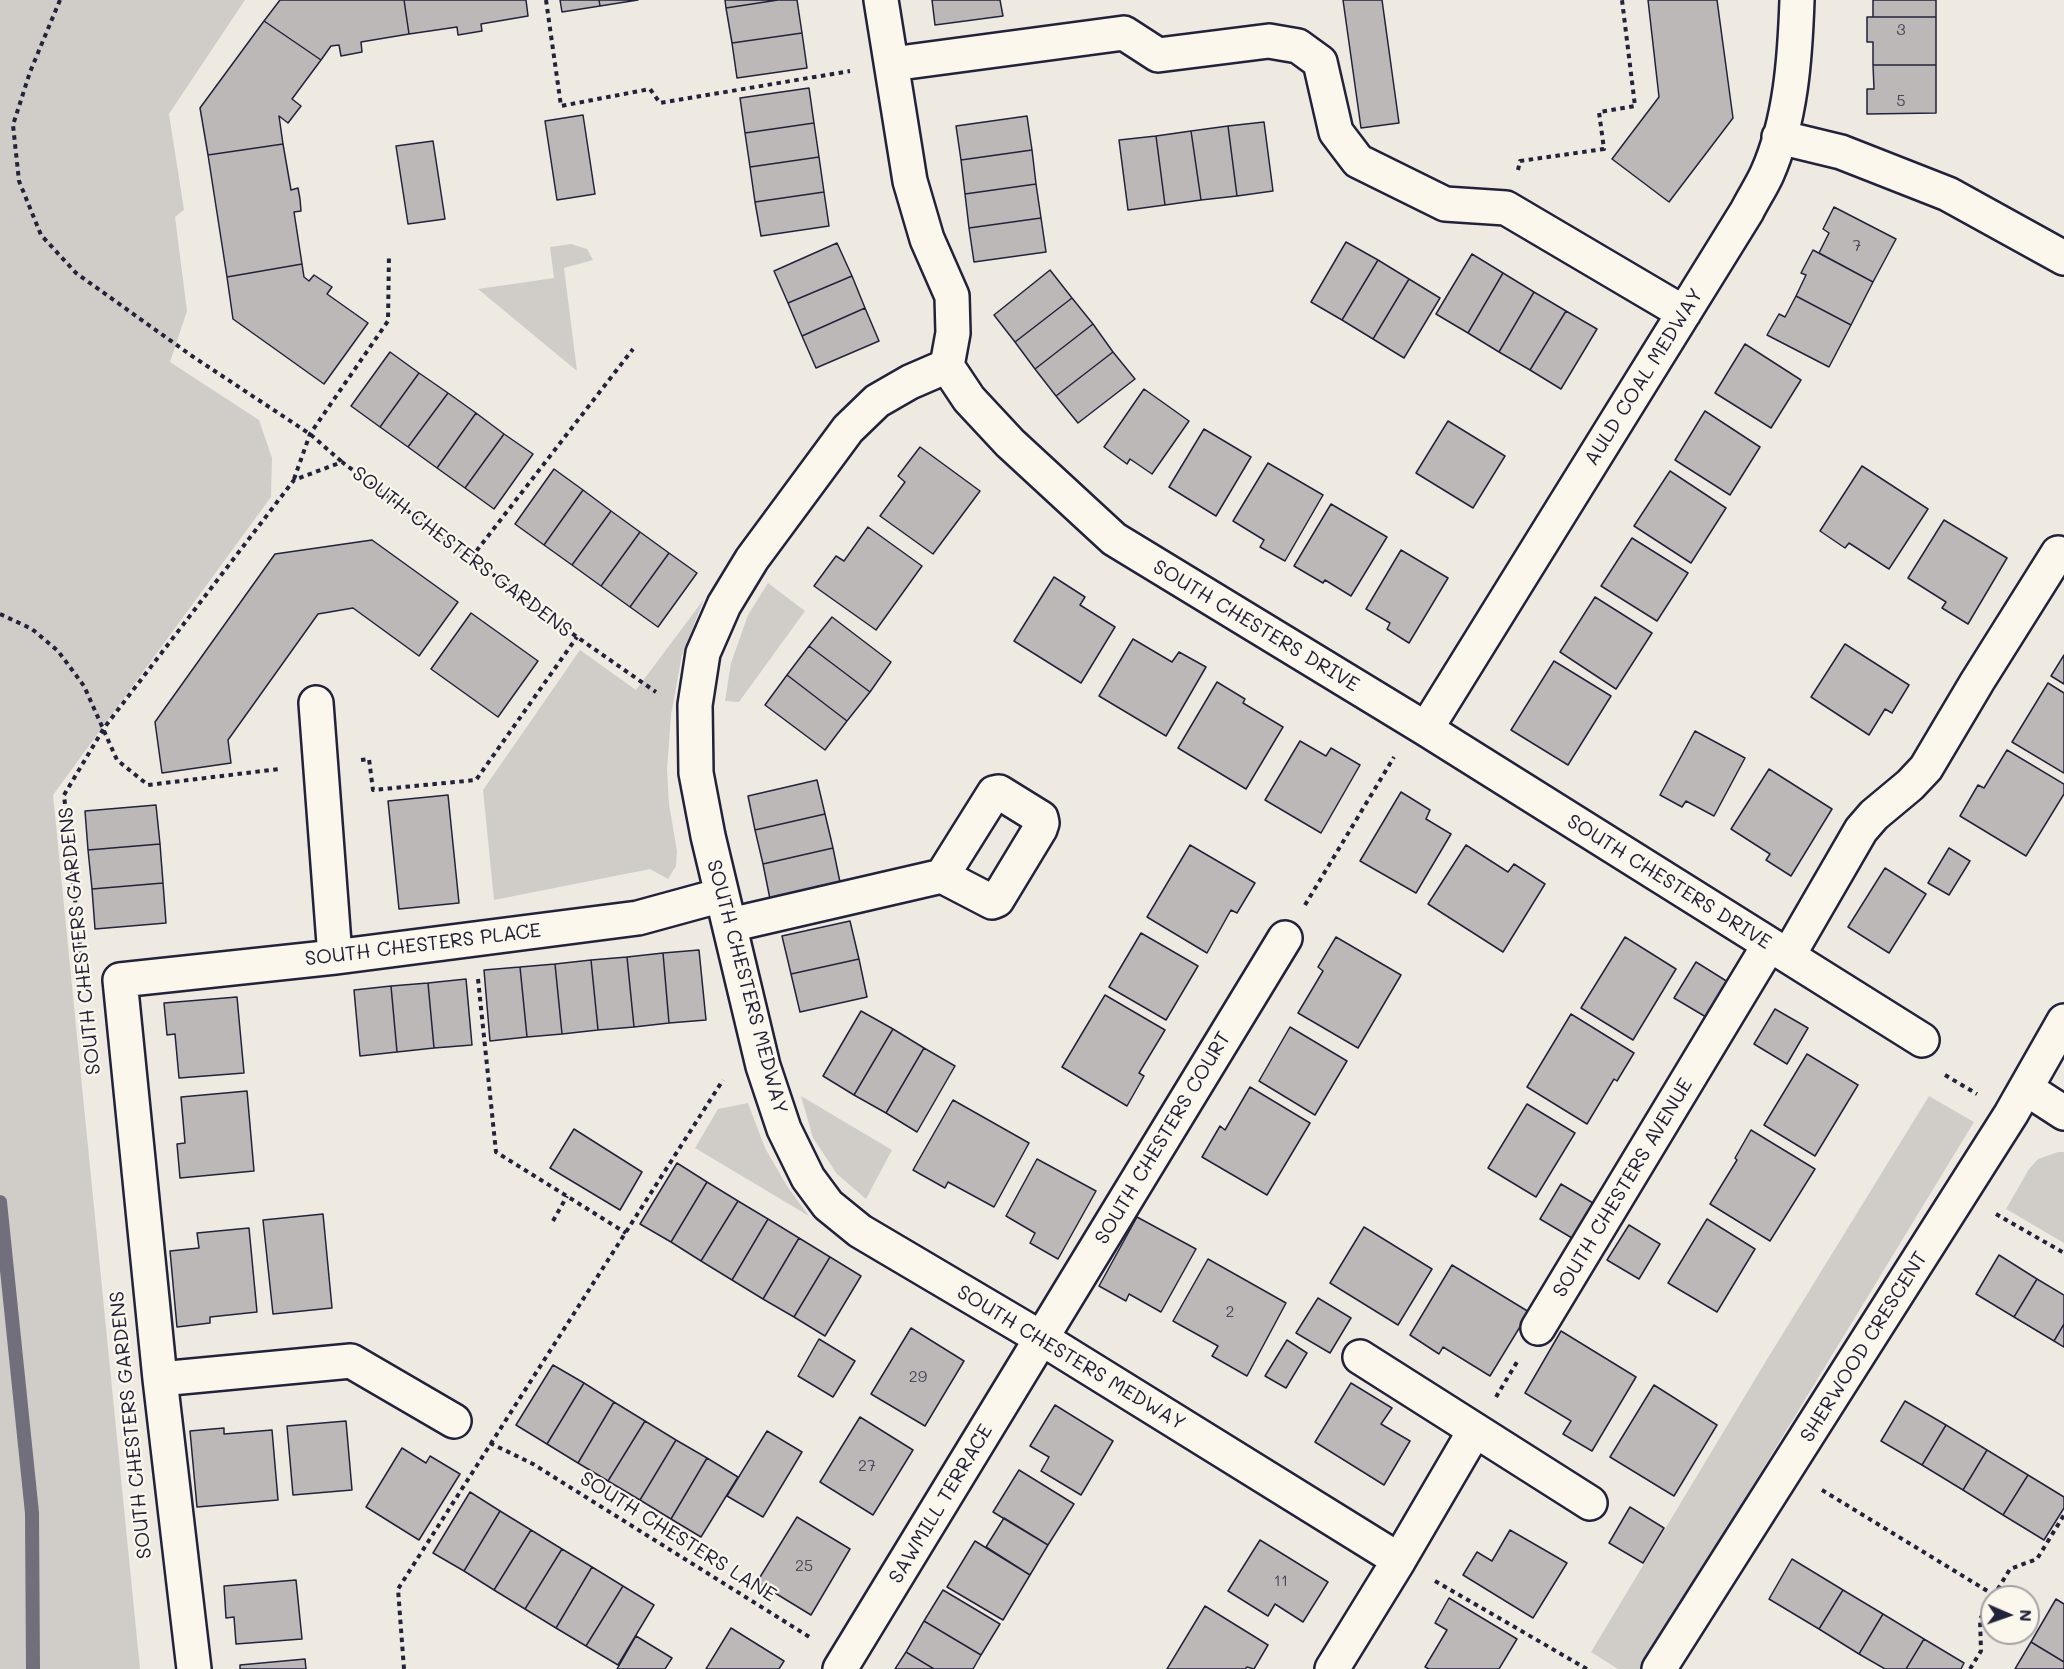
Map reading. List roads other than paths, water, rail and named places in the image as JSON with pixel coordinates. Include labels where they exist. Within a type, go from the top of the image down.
[{"type":"street","points":[[881,0],[910,181],[927,239],[952,296],[953,333],[947,366]]},
{"type":"street","name":"AULD COAL MEDWAY","points":[[1420,726],[1684,313],[1767,174],[1789,98],[1795,55],[1797,0]]},
{"type":"street","points":[[892,64],[1124,33],[1158,55],[1269,41],[1298,46],[1320,62],[1336,132],[1358,161],[1445,204],[1506,208],[1684,313]]},
{"type":"street","points":[[1779,137],[1841,152],[1948,194],[2064,258]]},
{"type":"street","name":"SOUTH CHESTERS MEDWAY","points":[[947,366],[910,382],[877,401],[848,429],[752,559],[724,605],[703,653],[695,705],[696,773],[708,836],[763,1066],[784,1129],[808,1178],[828,1204],[860,1231],[1041,1338],[1399,1560]]},
{"type":"street","name":"SOUTH CHESTERS DRIVE","points":[[947,366],[969,399],[1010,443],[1114,539],[1420,726],[1922,1040]]},
{"type":"street","name":"SOUTH CHESTERS AVENUE","points":[[1538,1328],[1778,951],[1861,830],[1874,815],[1910,785],[1926,768],[2058,553]]},
{"type":"street","points":[[316,703],[335,957]]},
{"type":"street","name":"SOUTH CHESTERS PLACE","points":[[120,980],[335,957],[638,918],[726,910],[942,876]]},
{"type":"street","name":"SOUTH CHESTERS COURT","points":[[1041,1338],[1285,938]]},
{"type":"street","name":"SOUTH CHESTERS GARDENS","points":[[120,980],[160,1379],[194,1669]]},
{"type":"street","name":"SHERWOOD CRESCENT","points":[[1659,1669],[2019,1101],[2064,1021]]},
{"type":"street","points":[[2019,1101],[2064,1113]]},
{"type":"street","name":"SAWMILL TERRACE","points":[[843,1664],[1041,1338]]},
{"type":"street","points":[[1360,1357],[1590,1503]]},
{"type":"street","name":"SOUTH CHESTERS GARDENS","points":[[160,1379],[351,1361],[454,1421]]},
{"type":"street","points":[[1332,1669],[1475,1430]]},
{"type":"waterway","points":[[0,1202],[32,1513],[33,1669]]}]
